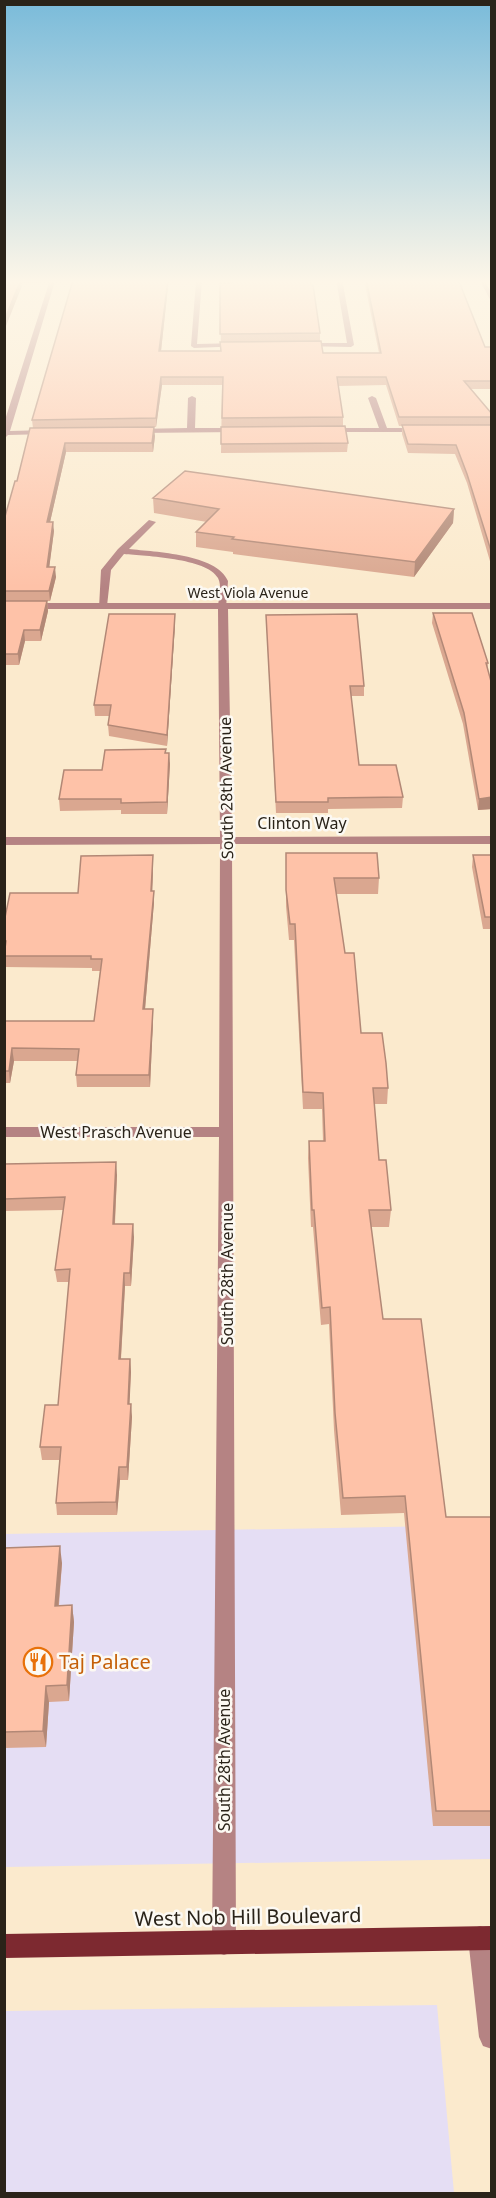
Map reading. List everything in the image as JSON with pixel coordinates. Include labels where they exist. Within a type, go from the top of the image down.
[{"type":"main road","name":"West Nob Hill Boulevard","points":[[4,1946],[486,1938]]},
{"type":"street","points":[[21,382],[5,435],[52,432]]},
{"type":"street","points":[[191,430],[192,398]]},
{"type":"street","points":[[372,398],[384,430]]},
{"type":"street","points":[[122,431],[248,430]]},
{"type":"street","points":[[316,430],[432,430]]},
{"type":"street","points":[[102,606],[106,570],[121,551],[152,522]]},
{"type":"street","name":"South 28th Avenue","points":[[121,551],[206,565],[219,572],[224,580],[227,839],[224,1943]]},
{"type":"street","name":"West Viola Avenue","points":[[4,606],[492,606]]},
{"type":"street","name":"Clinton Way","points":[[4,841],[492,840]]},
{"type":"street","name":"West Prasch Avenue","points":[[4,1132],[227,1132]]},
{"type":"street","points":[[486,1938],[492,2037]]},
{"type":"shaded area","points":[[491,1525],[491,1859],[5,1867],[4,1534]]},
{"type":"shaded area","points":[[437,2005],[454,2193],[5,2193],[5,2011]]},
{"type":"building","points":[[43,382],[160,382],[156,418],[32,420]]},
{"type":"building","points":[[223,382],[338,382],[343,417],[222,418]]},
{"type":"building","points":[[387,382],[464,382],[492,414],[492,417],[399,417]]},
{"type":"building","points":[[402,425],[492,425],[492,554],[456,445],[408,444]]},
{"type":"building","points":[[345,426],[348,443],[221,444],[221,427]]},
{"type":"building","points":[[154,427],[152,443],[65,443],[47,522],[53,522],[47,567],[55,567],[49,591],[4,591],[4,520],[15,481],[17,481],[30,428]]},
{"type":"building","points":[[185,471],[454,509],[415,562],[232,539],[234,537],[196,532],[219,509],[153,498]]},
{"type":"building","points":[[4,601],[47,601],[40,630],[24,630],[18,654],[4,654]]},
{"type":"building","points":[[433,613],[472,613],[488,663],[486,663],[492,685],[492,797],[479,799],[464,713]]},
{"type":"building","points":[[109,614],[175,614],[167,735],[108,725],[111,705],[94,705]]},
{"type":"building","points":[[357,614],[364,686],[350,686],[359,765],[396,765],[403,797],[328,798],[328,802],[276,802],[266,615]]},
{"type":"building","points":[[166,749],[165,753],[169,753],[167,802],[121,803],[121,799],[59,799],[64,770],[102,770],[105,750]]},
{"type":"building","points":[[286,853],[377,853],[379,878],[334,878],[345,953],[354,953],[361,1033],[382,1033],[386,1063],[388,1088],[373,1088],[379,1160],[386,1160],[391,1210],[369,1210],[383,1319],[421,1319],[446,1517],[492,1517],[492,1811],[436,1811],[405,1496],[343,1498],[335,1413],[330,1307],[322,1308],[314,1210],[312,1210],[309,1141],[325,1141],[323,1093],[303,1092],[295,924],[290,924],[286,890]]},
{"type":"building","points":[[153,855],[151,891],[154,891],[143,1009],[153,1009],[149,1075],[76,1075],[79,1049],[12,1048],[9,1071],[4,1071],[4,1021],[94,1021],[102,959],[91,959],[91,956],[4,956],[6,941],[4,941],[4,922],[10,893],[78,893],[81,856]]},
{"type":"building","points":[[473,855],[492,855],[492,917],[485,917]]},
{"type":"building","points":[[116,1162],[113,1224],[133,1224],[130,1273],[124,1273],[119,1359],[130,1359],[128,1404],[131,1404],[127,1467],[119,1467],[116,1502],[56,1503],[61,1447],[40,1447],[45,1405],[58,1405],[70,1269],[55,1270],[65,1197],[4,1199],[4,1164]]},
{"type":"building","name":"Taj Palace","points":[[60,1546],[55,1606],[72,1605],[67,1685],[46,1686],[43,1731],[4,1732],[4,1548]]},
{"type":"place","name":"Taj Palace","points":[[38,1662]]}]
